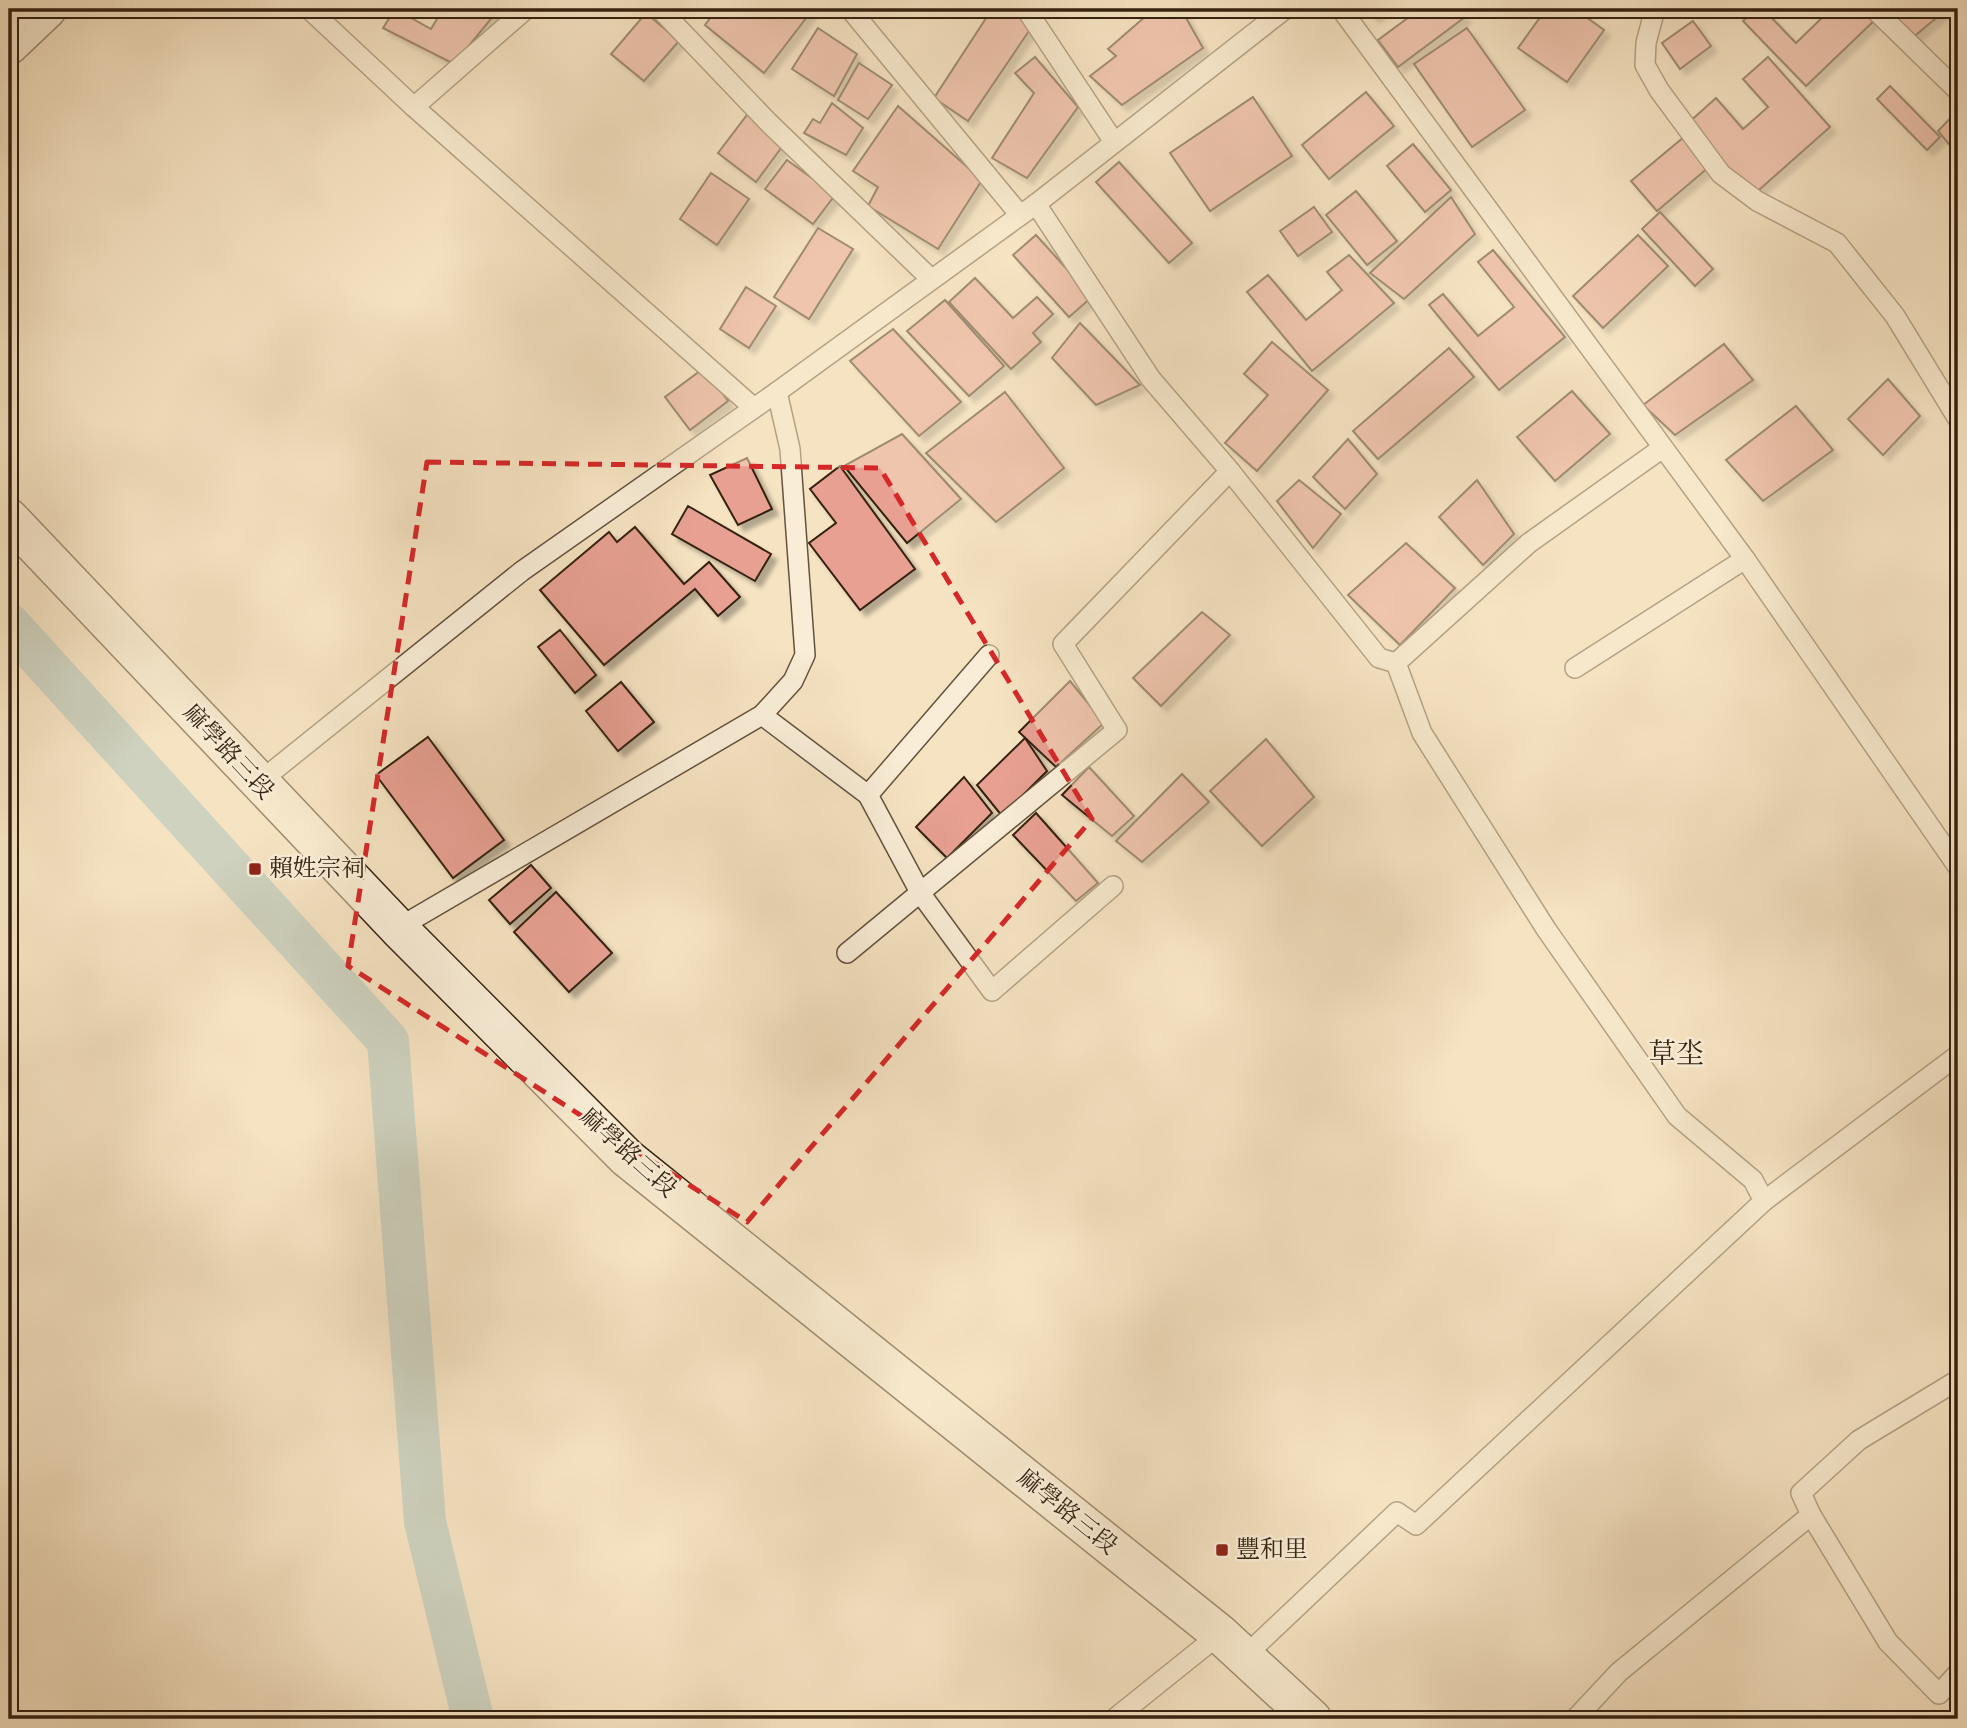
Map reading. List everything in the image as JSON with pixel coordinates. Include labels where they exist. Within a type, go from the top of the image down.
[{"type":"main road","points":[[9,45],[47,9]]},
{"type":"main road","name":"麻學路三段","points":[[9,518],[398,928],[627,1158],[1232,1645],[1312,1719]]},
{"type":"lane","points":[[309,9],[414,107],[754,408]]},
{"type":"lane","points":[[414,107],[526,9]]},
{"type":"lane","points":[[660,9],[768,122],[930,278]]},
{"type":"lane","points":[[850,9],[1028,209],[1151,379],[1230,471],[1379,658],[1396,663]]},
{"type":"lane","points":[[1026,9],[1114,142]]},
{"type":"lane","points":[[258,783],[522,571],[777,392],[1028,209],[1285,9]]},
{"type":"lane","points":[[1341,9],[1661,449],[1745,559],[1958,867]]},
{"type":"lane","points":[[1655,9],[1646,43],[1645,65],[1721,174],[1757,201],[1837,243],[1895,316],[1958,419]]},
{"type":"lane","points":[[1874,9],[1958,91]]},
{"type":"lane","points":[[398,928],[762,715],[793,681],[805,655],[790,449],[777,392]]},
{"type":"lane","points":[[1396,663],[1529,543],[1661,449]]},
{"type":"lane","points":[[847,953],[1117,730],[1063,644],[1230,471]]},
{"type":"lane","points":[[1575,667],[1745,559]]},
{"type":"lane","points":[[868,794],[989,655]]},
{"type":"lane","points":[[1396,663],[1422,733],[1546,929],[1677,1116],[1753,1180],[1764,1201]]},
{"type":"lane","points":[[762,715],[868,794],[921,894],[992,991],[1113,886]]},
{"type":"lane","points":[[1114,1719],[1232,1645],[1397,1512],[1416,1525],[1764,1201],[1958,1055]]},
{"type":"lane","points":[[1958,1380],[1859,1440],[1801,1493],[1811,1515],[1888,1642],[1939,1694],[1958,1673]]},
{"type":"lane","points":[[1575,1719],[1619,1672],[1811,1515]]},
{"type":"highlighted area","points":[[427,462],[880,468],[1092,819],[747,1222],[348,966]]},
{"type":"building","points":[[395,9],[431,29],[443,9],[499,9],[454,64],[383,28]]},
{"type":"building","points":[[717,9],[813,9],[764,73],[705,25]]},
{"type":"building","points":[[992,9],[1011,9],[1031,28],[968,121],[934,98]]},
{"type":"building","points":[[1154,9],[1181,9],[1203,48],[1122,105],[1090,76],[1116,56],[1108,49]]},
{"type":"building","points":[[1367,9],[1385,9],[1373,17]]},
{"type":"building","points":[[1420,9],[1459,9],[1465,17],[1398,67],[1378,40]]},
{"type":"building","points":[[1546,9],[1575,9],[1604,30],[1567,82],[1518,48]]},
{"type":"building","points":[[1756,9],[1763,9],[1796,43],[1829,11],[1827,9],[1868,9],[1877,18],[1806,86],[1743,21]]},
{"type":"building","points":[[1886,9],[1947,9],[1911,39]]},
{"type":"building","points":[[646,13],[679,41],[644,81],[611,54]]},
{"type":"building","points":[[1693,21],[1711,46],[1680,69],[1662,43]]},
{"type":"building","points":[[818,28],[857,54],[834,96],[792,69]]},
{"type":"building","points":[[1467,28],[1525,110],[1472,147],[1414,64]]},
{"type":"building","points":[[1035,57],[1078,107],[1027,178],[992,158],[1034,93],[1015,73]]},
{"type":"building","points":[[1768,57],[1830,127],[1751,197],[1687,124],[1716,98],[1743,129],[1768,107],[1743,79]]},
{"type":"building","points":[[859,63],[892,85],[868,119],[838,100]]},
{"type":"building","points":[[1890,86],[1940,137],[1927,150],[1877,99]]},
{"type":"building","points":[[1366,92],[1394,126],[1329,179],[1302,145]]},
{"type":"building","points":[[1253,97],[1292,156],[1210,211],[1170,153]]},
{"type":"building","points":[[832,103],[863,128],[846,155],[804,133],[813,119],[820,123]]},
{"type":"building","points":[[898,106],[982,180],[938,249],[868,206],[878,187],[853,171]]},
{"type":"building","points":[[1958,110],[1958,155],[1938,131]]},
{"type":"building","points":[[750,111],[787,140],[756,182],[718,153]]},
{"type":"building","points":[[1684,137],[1709,167],[1657,211],[1631,181]]},
{"type":"building","points":[[1413,144],[1451,190],[1425,212],[1387,166]]},
{"type":"building","points":[[787,160],[835,195],[813,224],[765,189]]},
{"type":"building","points":[[1119,162],[1192,243],[1169,263],[1096,182]]},
{"type":"building","points":[[711,173],[749,199],[717,245],[680,219]]},
{"type":"building","points":[[1356,191],[1397,241],[1367,265],[1326,215]]},
{"type":"building","points":[[1451,197],[1475,234],[1404,299],[1370,273]]},
{"type":"building","points":[[1314,207],[1332,232],[1298,256],[1280,231]]},
{"type":"building","points":[[1660,212],[1713,269],[1695,286],[1642,229]]},
{"type":"building","points":[[818,228],[853,249],[809,319],[774,297]]},
{"type":"building","points":[[1036,235],[1092,297],[1069,317],[1013,255]]},
{"type":"building","points":[[1638,235],[1668,266],[1603,328],[1573,296]]},
{"type":"building","points":[[1493,250],[1565,337],[1499,390],[1429,305],[1443,294],[1478,336],[1514,307],[1478,262]]},
{"type":"building","points":[[1349,255],[1394,303],[1312,371],[1247,292],[1268,275],[1306,320],[1342,290],[1327,272]]},
{"type":"building","points":[[975,278],[1013,318],[1037,297],[1053,314],[1033,333],[1041,342],[1011,369],[949,302]]},
{"type":"building","points":[[746,287],[776,306],[749,348],[720,329]]},
{"type":"building","points":[[945,300],[1004,366],[969,396],[907,331]]},
{"type":"building","points":[[1080,323],[1140,385],[1096,405],[1052,358]]},
{"type":"building","points":[[893,329],[961,402],[919,436],[850,361]]},
{"type":"building","points":[[1272,342],[1328,390],[1257,471],[1225,443],[1268,395],[1244,374]]},
{"type":"building","points":[[1724,344],[1753,380],[1675,435],[1643,405]]},
{"type":"building","points":[[1449,348],[1474,377],[1378,459],[1353,431]]},
{"type":"building","points":[[704,368],[728,401],[690,430],[665,397]]},
{"type":"building","points":[[1888,379],[1920,416],[1883,455],[1848,419]]},
{"type":"building","points":[[1572,391],[1610,434],[1555,481],[1517,437]]},
{"type":"building","points":[[1005,392],[1064,468],[996,522],[926,453]]},
{"type":"building","points":[[1796,406],[1833,450],[1763,501],[1726,460]]},
{"type":"building","points":[[902,434],[961,499],[907,543],[844,466]]},
{"type":"building","points":[[1348,439],[1377,474],[1345,509],[1313,477]]},
{"type":"building","points":[[747,458],[772,509],[738,525],[710,475]]},
{"type":"building","points":[[840,466],[915,569],[860,610],[809,543],[836,523],[810,489]]},
{"type":"building","points":[[1299,480],[1341,514],[1313,548],[1277,501]]},
{"type":"building","points":[[1477,480],[1514,534],[1483,565],[1439,517]]},
{"type":"building","points":[[688,506],[771,554],[755,581],[672,534]]},
{"type":"building","points":[[635,527],[684,584],[709,562],[740,597],[718,616],[695,589],[604,665],[540,590],[609,532],[617,542]]},
{"type":"building","points":[[1406,543],[1455,588],[1400,645],[1348,595]]},
{"type":"building","points":[[1202,612],[1230,635],[1161,706],[1133,678]]},
{"type":"building","points":[[560,630],[596,675],[575,693],[538,647]]},
{"type":"building","points":[[1070,681],[1104,723],[1056,767],[1019,732]]},
{"type":"building","points":[[621,682],[654,722],[618,751],[586,711]]},
{"type":"building","points":[[428,737],[504,840],[453,878],[376,775]]},
{"type":"building","points":[[1025,738],[1047,771],[1002,816],[977,785]]},
{"type":"building","points":[[1266,739],[1314,797],[1262,846],[1210,791]]},
{"type":"building","points":[[1089,767],[1134,816],[1112,836],[1062,795]]},
{"type":"building","points":[[1182,774],[1209,802],[1142,862],[1116,841]]},
{"type":"building","points":[[964,777],[992,813],[947,858],[916,827]]},
{"type":"building","points":[[1036,813],[1098,883],[1076,901],[1013,835]]},
{"type":"building","points":[[531,865],[551,888],[510,924],[489,900]]},
{"type":"building","points":[[556,892],[612,953],[569,992],[514,932]]},
{"type":"waterway","points":[[9,624],[388,1041],[425,1522],[473,1719]]},
{"type":"place","name":"賴姓宗祠","points":[[255,869]]},
{"type":"place","name":"豐和里","points":[[1222,1550]]},
{"type":"district","name":"草坔","points":[[1676,1054]]}]
